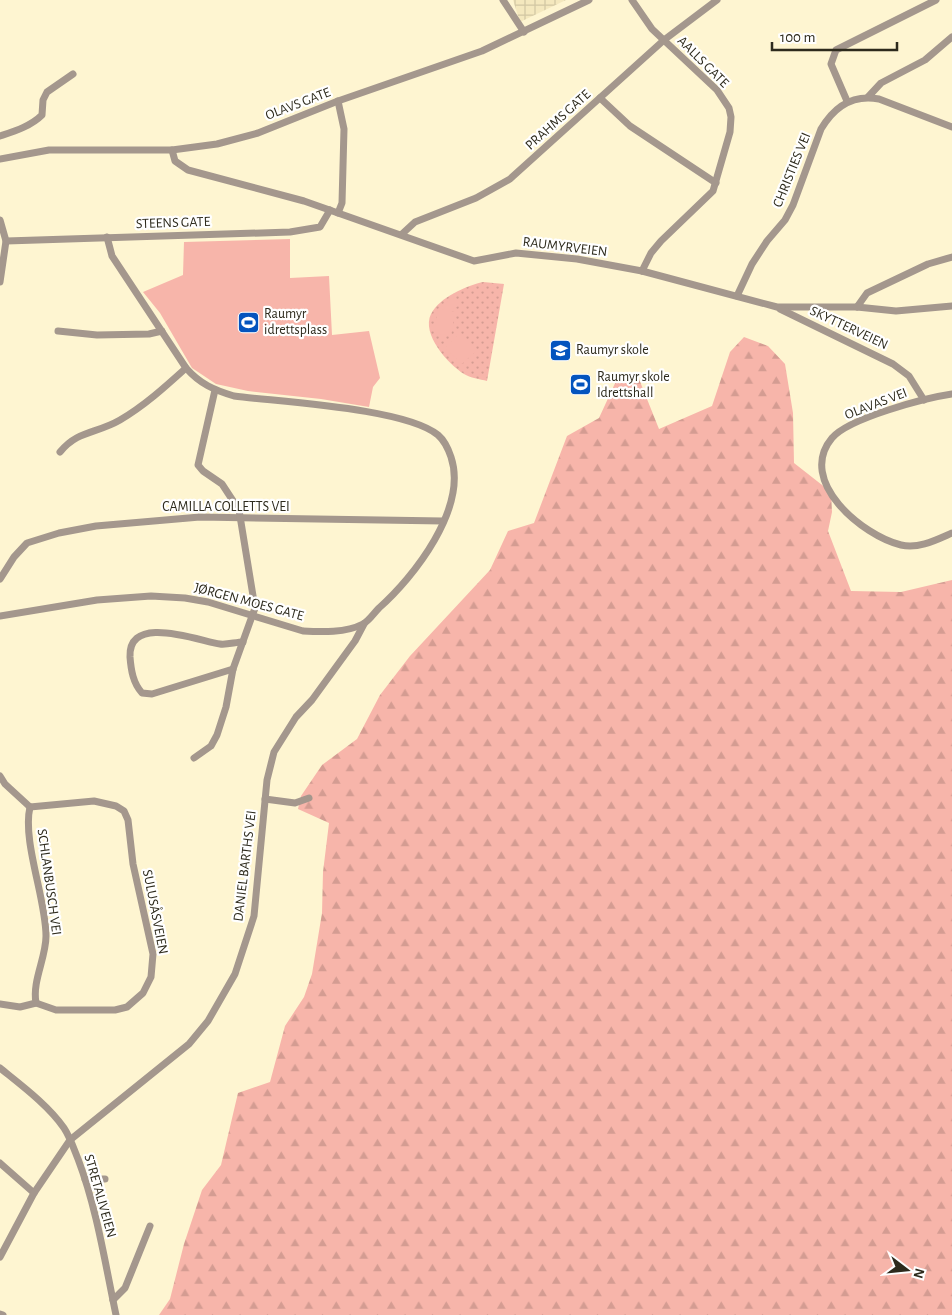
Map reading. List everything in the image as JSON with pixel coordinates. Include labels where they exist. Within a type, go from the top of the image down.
[{"type":"street","points":[[503,0],[524,32]]},
{"type":"street","name":"OLAVS GATE","points":[[0,159],[49,150],[172,150],[217,144],[258,133],[338,101],[482,50],[589,0]]},
{"type":"street","name":"AALLS GATE","points":[[632,0],[652,29],[716,90],[729,108],[731,117],[730,132],[713,191],[703,203],[651,252],[642,271]]},
{"type":"street","name":"PRAHMS GATE","points":[[402,234],[414,222],[476,198],[510,179],[664,40],[717,0]]},
{"type":"street","points":[[936,0],[836,50],[831,64],[847,101],[868,97],[952,128]]},
{"type":"street","points":[[868,97],[881,83],[925,60],[952,37]]},
{"type":"street","points":[[0,136],[22,128],[38,119],[42,115],[43,100],[47,92],[73,74]]},
{"type":"street","points":[[600,98],[630,126],[716,182]]},
{"type":"street","points":[[338,101],[344,129],[342,193],[338,212]]},
{"type":"street","name":"CHRISTIES VEI","points":[[737,296],[752,264],[767,241],[785,220],[793,205],[821,129],[827,120],[847,101]]},
{"type":"street","name":"RAUMYRVEIEN","points":[[172,150],[175,161],[188,170],[304,200],[474,261],[528,253],[642,271],[777,307],[857,308],[896,311],[952,306]]},
{"type":"street","name":"STEENS GATE","points":[[6,241],[284,232],[313,229],[324,223],[330,210]]},
{"type":"street","points":[[0,220],[6,241],[0,282]]},
{"type":"street","points":[[107,237],[112,256],[186,368],[196,379],[215,390],[252,398],[388,416],[425,426],[444,440],[453,463],[450,507],[425,555],[411,575],[364,624]]},
{"type":"street","points":[[857,308],[860,300],[867,293],[928,264],[952,257]]},
{"type":"street","name":"SKYTTERVEIEN","points":[[777,307],[880,355],[909,376],[924,400]]},
{"type":"street","points":[[58,331],[97,335],[149,334],[162,331]]},
{"type":"street","points":[[60,452],[76,436],[105,428],[140,408],[186,368]]},
{"type":"street","points":[[194,758],[211,746],[218,735],[233,669],[253,618],[255,597],[240,510],[231,495],[198,465],[215,390]]},
{"type":"street","name":"OLAVAS VEI","points":[[952,394],[924,400],[850,426],[833,437],[823,458],[823,478],[829,491],[847,512],[863,526],[888,540],[902,545],[914,546],[931,542],[952,533]]},
{"type":"street","name":"CAMILLA COLLETTS VEI","points":[[0,579],[17,552],[27,543],[58,533],[96,526],[156,519],[241,518],[443,521]]},
{"type":"street","name":"JØRGEN MOES GATE","points":[[0,616],[97,600],[151,596],[185,598],[208,602],[253,618],[303,631],[319,632],[364,624]]},
{"type":"street","name":"DANIEL BARTHS VEI","points":[[0,1258],[34,1193],[70,1140],[189,1044],[208,1021],[235,974],[254,916],[267,780],[274,752],[296,717],[312,700],[356,641],[364,624]]},
{"type":"street","points":[[233,669],[152,694],[142,693],[133,678],[130,655],[132,646],[138,638],[152,632],[170,632],[221,644],[243,642]]},
{"type":"street","points":[[0,776],[12,792],[30,807]]},
{"type":"street","points":[[265,799],[295,803],[309,798]]},
{"type":"street","name":"SULUSÅSVEIEN","points":[[0,1004],[20,1007],[36,1003],[56,1010],[100,1011],[127,1007],[143,994],[151,977],[153,954],[133,864],[128,820],[124,811],[116,806],[94,801],[30,807]]},
{"type":"street","name":"SCHLANBUSCH VEI","points":[[30,807],[29,826],[46,935],[36,990],[36,1003]]},
{"type":"street","name":"STRETALIVEIEN","points":[[0,1068],[51,1113],[64,1128],[70,1140],[85,1179],[106,1261],[116,1315]]},
{"type":"street","points":[[0,1163],[34,1193]]},
{"type":"street","points":[[85,1179],[105,1178]]},
{"type":"street","points":[[113,1300],[125,1288],[150,1226]]},
{"type":"shaded area","points":[[513,0],[566,0],[520,22]]},
{"type":"green space","name":"Raumyr idrettsplass","points":[[290,239],[290,278],[329,276],[332,335],[369,331],[380,378],[373,387],[369,407],[321,399],[248,391],[216,384],[192,368],[160,313],[143,292],[183,275],[184,242]]},
{"type":"green space","points":[[483,282],[504,284],[487,381],[466,375],[444,356],[433,339],[429,322],[435,308],[447,297],[461,289]]},
{"type":"green space","points":[[455,297],[458,306],[451,311],[455,312],[451,336],[434,333],[438,309],[445,310],[442,305]]},
{"type":"green space","points":[[458,335],[475,352],[462,364],[445,348]]},
{"type":"green space","points":[[744,337],[768,346],[785,364],[793,413],[794,463],[831,492],[832,512],[828,531],[851,591],[901,592],[952,580],[952,1315],[159,1315],[170,1299],[184,1244],[202,1190],[221,1165],[238,1093],[270,1082],[285,1026],[304,997],[312,974],[322,913],[323,872],[329,823],[298,809],[301,796],[322,765],[357,739],[380,695],[410,656],[490,570],[508,531],[534,523],[567,436],[599,418],[617,379],[637,374],[659,429],[712,406],[730,352]]},
{"type":"place","name":"Raumyr idrettsplass","points":[[248,322]]},
{"type":"place","name":"Raumyr skole","points":[[560,350]]},
{"type":"place","name":"Raumyr skole Idrettshall","points":[[581,385]]}]
